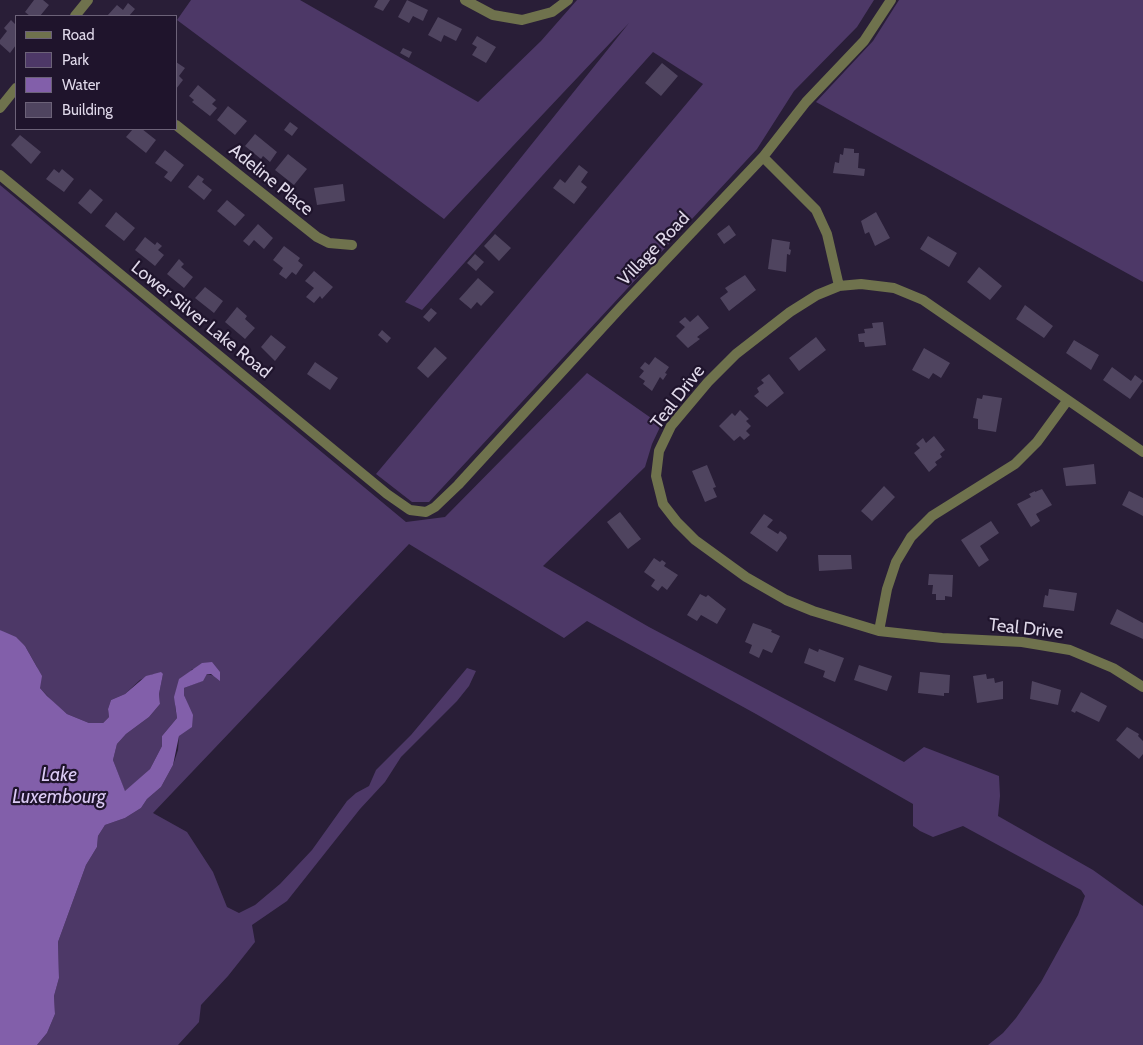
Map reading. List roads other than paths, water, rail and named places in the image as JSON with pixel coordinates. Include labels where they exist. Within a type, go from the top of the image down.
[{"type":"street","points":[[76,15],[88,0]]},
{"type":"street","points":[[465,0],[493,15],[522,20],[552,12],[568,0]]},
{"type":"street","name":"Village Road","points":[[429,511],[458,485],[621,307],[763,157],[806,102],[864,41],[891,0]]},
{"type":"street","points":[[0,108],[15,89]]},
{"type":"street","name":"Adeline Place","points":[[178,127],[316,237],[330,243],[352,245]]},
{"type":"street","points":[[763,157],[816,210],[827,234],[839,286]]},
{"type":"street","name":"Lower Silver Lake Road","points":[[0,175],[382,490],[410,510],[429,511]]},
{"type":"street","name":"Teal Drive","points":[[1143,452],[911,294],[878,284],[839,286],[817,295],[790,312],[736,354],[708,382],[671,426],[662,442],[656,466],[658,491],[670,514],[696,540],[731,567],[762,587],[795,603],[852,624],[879,631],[1050,646],[1095,659],[1114,668],[1143,687]]},
{"type":"street","points":[[879,631],[887,589],[896,562],[911,537],[932,516],[1021,458],[1037,442],[1067,400]]},
{"type":"water","name":"Lake Luxembourg","points":[[0,630],[16,637],[25,646],[42,676],[40,688],[47,696],[67,714],[89,723],[103,723],[109,717],[108,709],[111,700],[125,694],[146,676],[161,672],[163,674],[159,694],[160,704],[149,717],[126,734],[117,744],[113,760],[125,791],[150,769],[162,746],[162,736],[177,718],[174,697],[179,679],[202,663],[212,662],[220,672],[220,681],[211,674],[207,674],[203,681],[184,688],[184,695],[193,715],[192,727],[179,736],[173,765],[161,787],[147,799],[141,808],[125,818],[105,825],[98,836],[97,847],[86,865],[58,942],[59,978],[54,996],[55,1014],[47,1033],[37,1045],[0,1045]]}]
